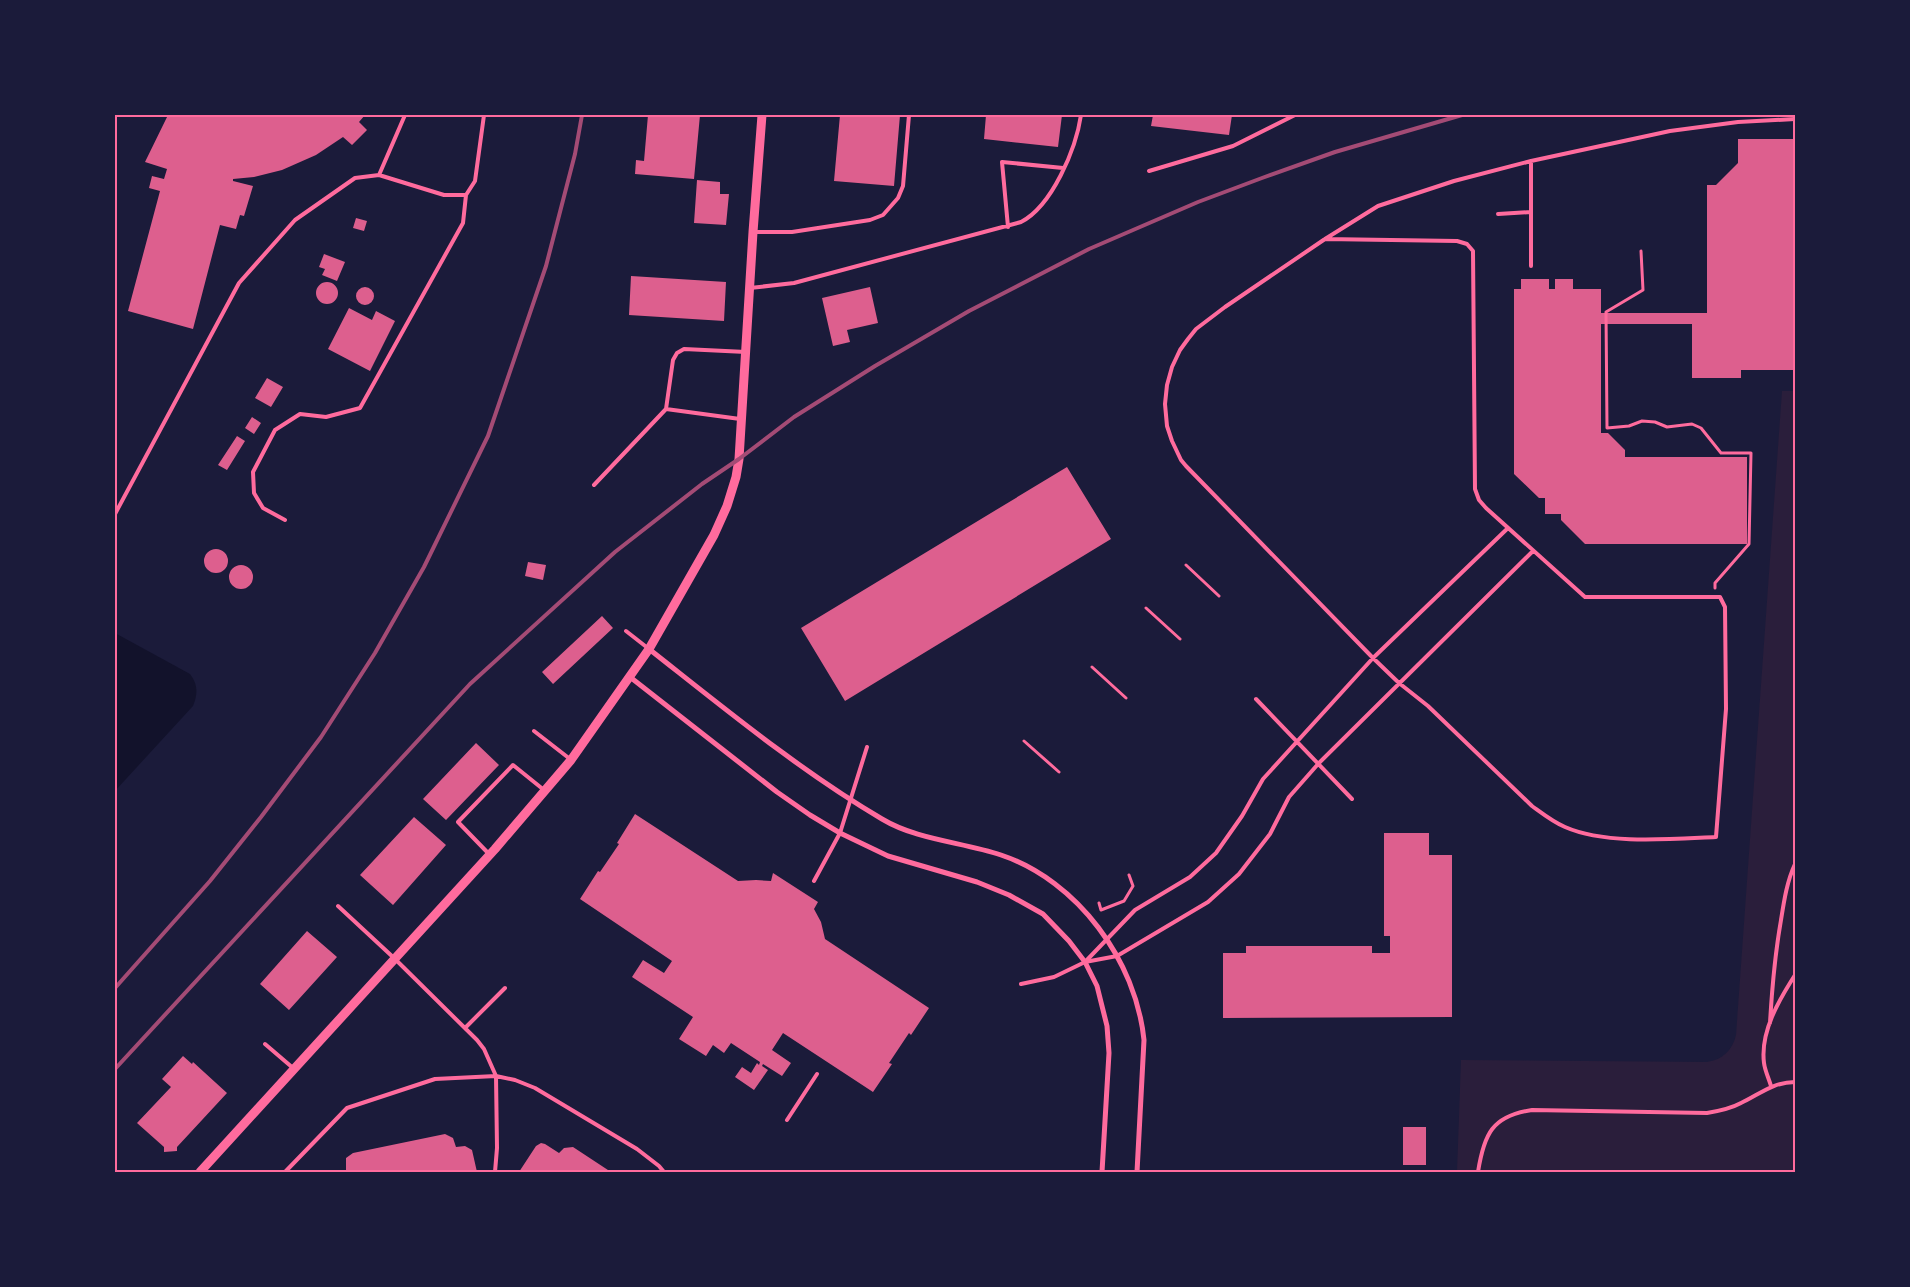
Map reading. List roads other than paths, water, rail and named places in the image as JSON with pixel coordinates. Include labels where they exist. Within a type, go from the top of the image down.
[{"type":"street","points":[[200,1172],[490,854],[570,760],[649,649],[714,535],[727,506],[736,477],[742,419],[762,115]]},
{"type":"street","points":[[649,649],[791,759],[850,800],[885,821],[918,834],[977,848],[1029,867],[1054,884],[1087,912],[1107,940],[1129,980],[1142,1023],[1144,1040],[1137,1172]]},
{"type":"street","points":[[630,677],[810,815],[840,833],[888,856],[977,882],[1010,895],[1043,914],[1073,945],[1085,962],[1097,986],[1107,1026],[1109,1053],[1102,1172]]},
{"type":"lane","points":[[379,175],[405,115]]},
{"type":"lane","points":[[285,520],[263,508],[254,494],[253,472],[275,430],[300,414],[326,417],[360,408],[464,223],[466,195],[475,181],[484,115]]},
{"type":"lane","points":[[753,232],[792,232],[870,220],[883,215],[898,198],[903,186],[909,115]]},
{"type":"lane","points":[[750,288],[794,283],[1021,222],[1034,214],[1052,191],[1075,143],[1081,115]]},
{"type":"lane","points":[[1149,171],[1233,146],[1295,115]]},
{"type":"lane","points":[[1325,239],[1457,241],[1467,244],[1473,251],[1475,489],[1480,500],[1508,528],[1585,597],[1720,597],[1725,607],[1726,700],[1716,836],[1634,838],[1583,834],[1564,827],[1532,806],[1428,706],[1399,684],[1180,460],[1167,426],[1167,386],[1176,359],[1188,338],[1196,329],[1224,307],[1325,239],[1378,206],[1454,181],[1531,161],[1670,131],[1738,122],[1795,120]]},
{"type":"lane","points":[[1531,161],[1531,266]]},
{"type":"lane","points":[[1008,227],[1002,162],[1063,168]]},
{"type":"lane","points":[[115,514],[239,283],[295,220],[355,178],[379,175],[444,195],[466,195]]},
{"type":"lane","points":[[1498,214],[1531,212]]},
{"type":"lane","points":[[594,485],[666,408],[673,360],[677,353],[684,349],[746,352]]},
{"type":"lane","points":[[666,408],[742,419]]},
{"type":"lane","points":[[1085,962],[1134,910],[1190,877],[1216,853],[1242,816],[1263,779],[1297,741],[1373,658],[1508,528]]},
{"type":"lane","points":[[1021,984],[1054,977],[1085,962],[1116,956],[1208,902],[1239,874],[1270,834],[1289,797],[1318,764],[1533,551]]},
{"type":"lane","points":[[1795,602],[1795,685]]},
{"type":"lane","points":[[626,631],[649,649]]},
{"type":"lane","points":[[1256,699],[1352,799]]},
{"type":"lane","points":[[534,731],[570,760]]},
{"type":"lane","points":[[814,882],[840,833],[867,747]]},
{"type":"lane","points":[[490,854],[458,822],[513,765],[544,790]]},
{"type":"lane","points":[[1770,1023],[1772,975],[1777,942],[1786,888],[1795,864]]},
{"type":"lane","points":[[338,906],[466,1028],[484,1049],[496,1076],[497,1148],[495,1172]]},
{"type":"lane","points":[[1771,1086],[1764,1062],[1766,1034],[1784,992],[1795,975]]},
{"type":"lane","points":[[466,1028],[505,988]]},
{"type":"lane","points":[[265,1044],[294,1069]]},
{"type":"lane","points":[[787,1120],[817,1074]]},
{"type":"lane","points":[[285,1172],[347,1108],[435,1079],[496,1076],[515,1080],[535,1088],[637,1149],[664,1172]]},
{"type":"lane","points":[[1478,1172],[1480,1156],[1491,1129],[1502,1118],[1515,1113],[1532,1110],[1707,1113],[1724,1110],[1742,1103],[1771,1086],[1784,1082],[1795,1082]]},
{"type":"railway","points":[[115,988],[210,881],[321,737],[375,653],[424,567],[488,436],[546,266],[575,154],[582,115]]},
{"type":"railway","points":[[115,1069],[470,684],[615,552],[702,484],[739,459],[794,417],[875,366],[969,311],[1089,249],[1198,202],[1262,178],[1335,152],[1462,115]]}]
